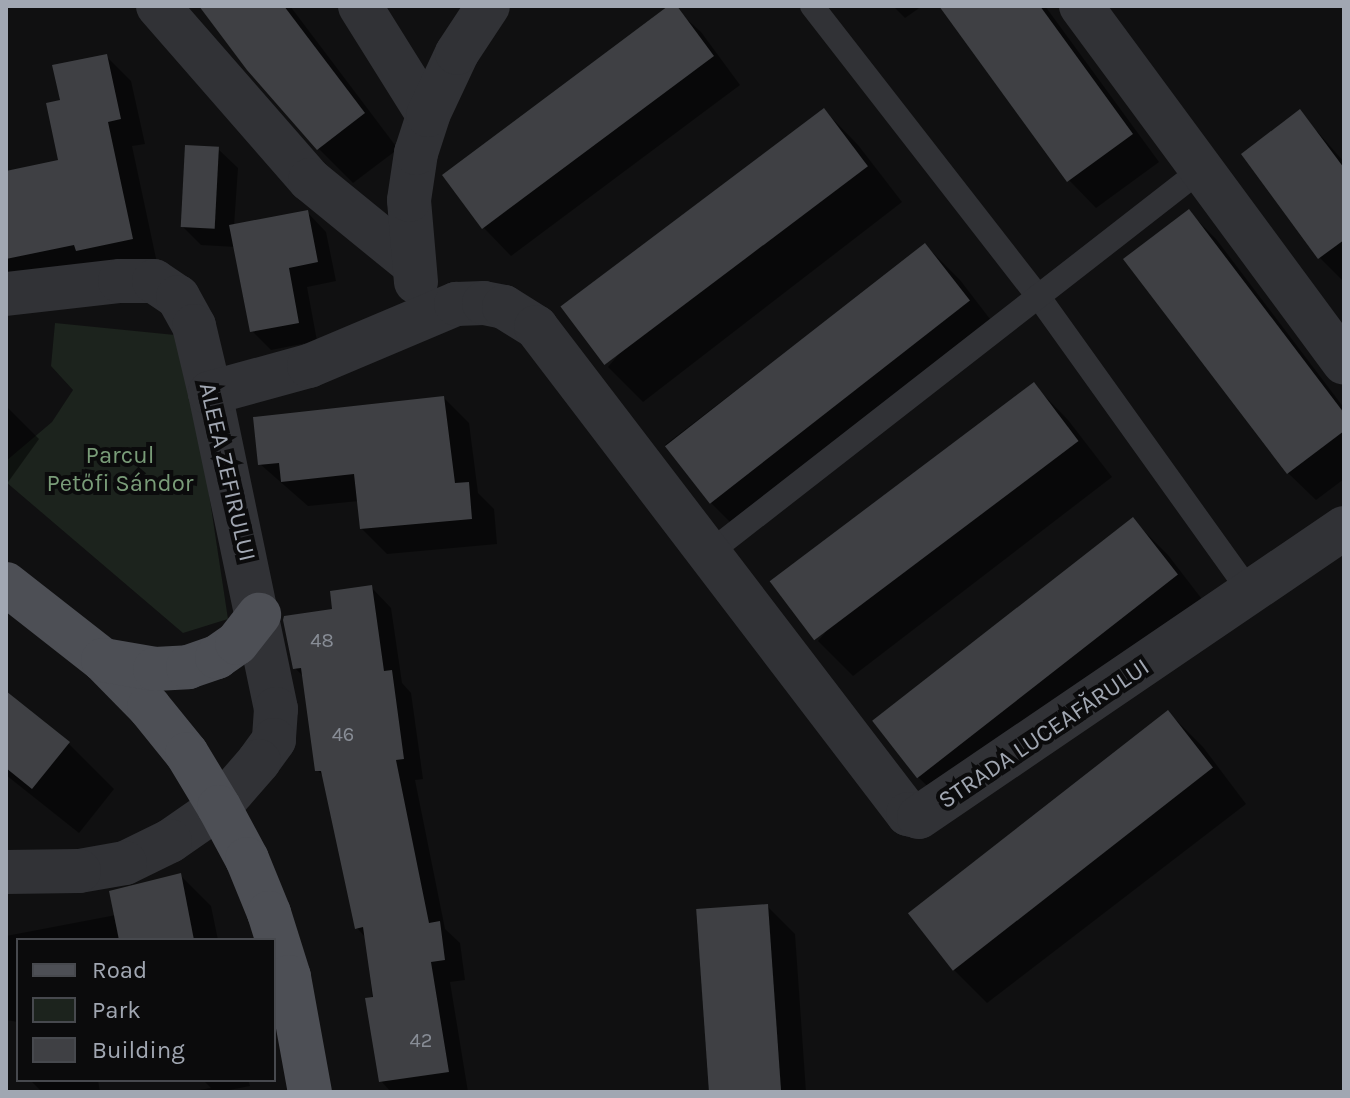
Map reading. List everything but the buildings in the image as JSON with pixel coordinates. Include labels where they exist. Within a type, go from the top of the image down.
[{"type":"main road","points":[[6,584],[103,660],[149,707],[187,754],[219,807],[269,913],[289,977],[310,1092]]},
{"type":"main road","points":[[103,660],[155,669],[188,667],[217,657],[237,643],[259,615]]},
{"type":"street","points":[[158,6],[310,180],[413,264]]},
{"type":"street","points":[[360,6],[428,115]]},
{"type":"street","points":[[423,316],[413,264],[409,200],[416,153],[428,115],[457,53],[488,6]]},
{"type":"street","points":[[1081,6],[1344,363]]},
{"type":"street","name":"ALEEA ZEFIRULUI","points":[[6,294],[120,281],[154,281],[178,297],[194,326],[210,393],[259,615],[276,709],[274,740],[219,807],[170,841],[125,863],[79,871],[7,875]]},
{"type":"street","name":"STRADA LUCEAFĂRULUI","points":[[210,393],[309,366],[456,304],[484,303],[504,307],[536,327],[908,814],[919,817],[1344,528]]},
{"type":"lane","points":[[812,6],[1038,296],[1251,593]]},
{"type":"lane","points":[[709,553],[1202,169]]},
{"type":"green space","name":"Parcul Petőfi Sándor","points":[[55,323],[185,336],[228,619],[183,633],[6,482],[6,461],[52,422],[73,390],[51,366]]}]
